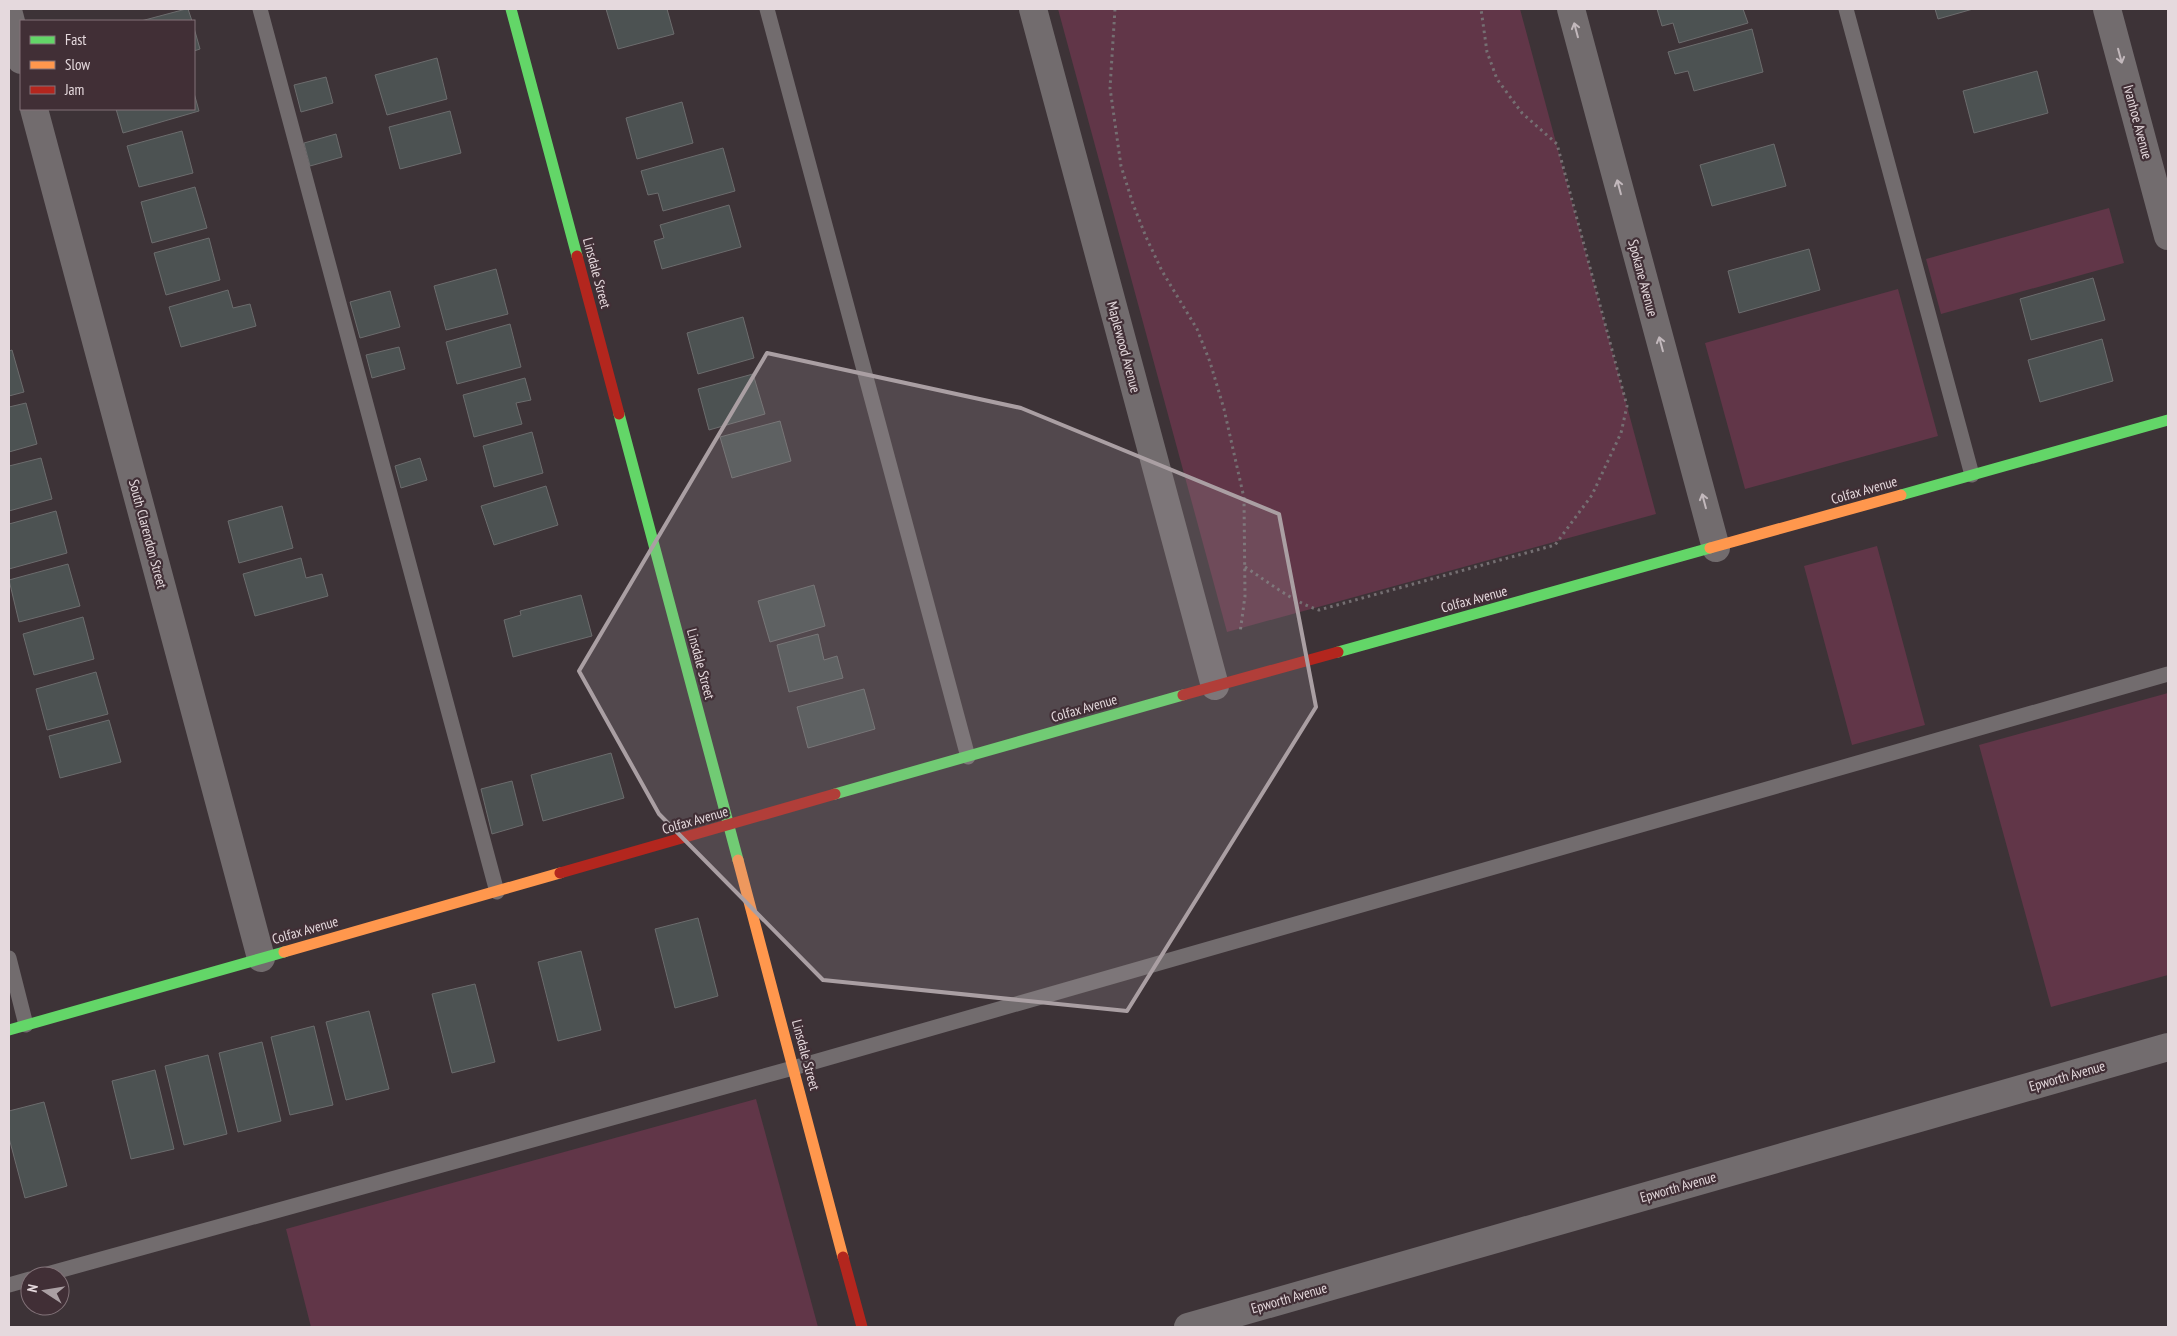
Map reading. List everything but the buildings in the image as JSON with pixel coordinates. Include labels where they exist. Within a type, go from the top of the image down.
[{"type":"street","name":"Linsdale Street","points":[[511,9],[862,1327]]},
{"type":"street","name":"Maplewood Avenue","points":[[1034,9],[1215,686]]},
{"type":"street","name":"Spokane Avenue","points":[[1570,9],[1716,548]]},
{"type":"street","name":"Ivanhoe Avenue","points":[[2107,9],[2168,236]]},
{"type":"street","points":[[9,14],[20,56]]},
{"type":"street","name":"South Clarendon Street","points":[[34,110],[261,958]]},
{"type":"street","name":"Colfax Avenue","points":[[9,1030],[1215,686],[1716,548],[2168,420]]},
{"type":"street","name":"Epworth Avenue","points":[[1188,1327],[2168,1047]]},
{"type":"lane","points":[[260,9],[497,892]]},
{"type":"lane","points":[[767,9],[968,757]]},
{"type":"lane","points":[[1846,9],[1972,475]]},
{"type":"lane","points":[[70,1268],[793,1068],[2168,674]]},
{"type":"lane","points":[[9,958],[26,1025]]},
{"type":"path","points":[[1115,9],[1110,88],[1122,166],[1133,204],[1146,237],[1162,271],[1197,329],[1210,362],[1224,409],[1244,498],[1245,567],[1240,633]]},
{"type":"path","points":[[1245,567],[1286,596],[1301,604],[1319,610],[1555,545],[1592,496],[1621,433],[1627,406],[1557,144],[1522,113],[1498,79],[1487,52],[1481,9]]},
{"type":"highlighted area","points":[[767,353],[1021,408],[1279,514],[1316,707],[1127,1011],[823,980],[659,814],[579,671]]},
{"type":"shaded area","points":[[1058,9],[1520,9],[1656,514],[1227,632]]},
{"type":"shaded area","points":[[2109,208],[2124,263],[1941,314],[1926,259]]},
{"type":"shaded area","points":[[1898,289],[1938,436],[1745,489],[1705,343]]},
{"type":"shaded area","points":[[1877,546],[1925,725],[1852,745],[1804,566]]},
{"type":"shaded area","points":[[2168,693],[2168,975],[2051,1007],[1979,745]]},
{"type":"shaded area","points":[[756,1099],[818,1327],[311,1327],[286,1229]]},
{"type":"traffic: fast","points":[[511,9],[577,256]]},
{"type":"traffic: fast","points":[[619,414],[738,860]]},
{"type":"traffic: fast","points":[[1901,495],[2168,420]]},
{"type":"traffic: fast","points":[[1338,652],[1710,548]]},
{"type":"traffic: fast","points":[[835,794],[1183,695]]},
{"type":"traffic: fast","points":[[9,1030],[284,952]]},
{"type":"traffic: slow","points":[[1710,548],[1901,495]]},
{"type":"traffic: slow","points":[[738,860],[843,1257]]},
{"type":"traffic: slow","points":[[284,952],[560,873]]},
{"type":"traffic: jam","points":[[577,256],[619,414]]},
{"type":"traffic: jam","points":[[1183,695],[1338,652]]},
{"type":"traffic: jam","points":[[560,873],[835,794]]},
{"type":"traffic: jam","points":[[843,1257],[862,1327]]}]
